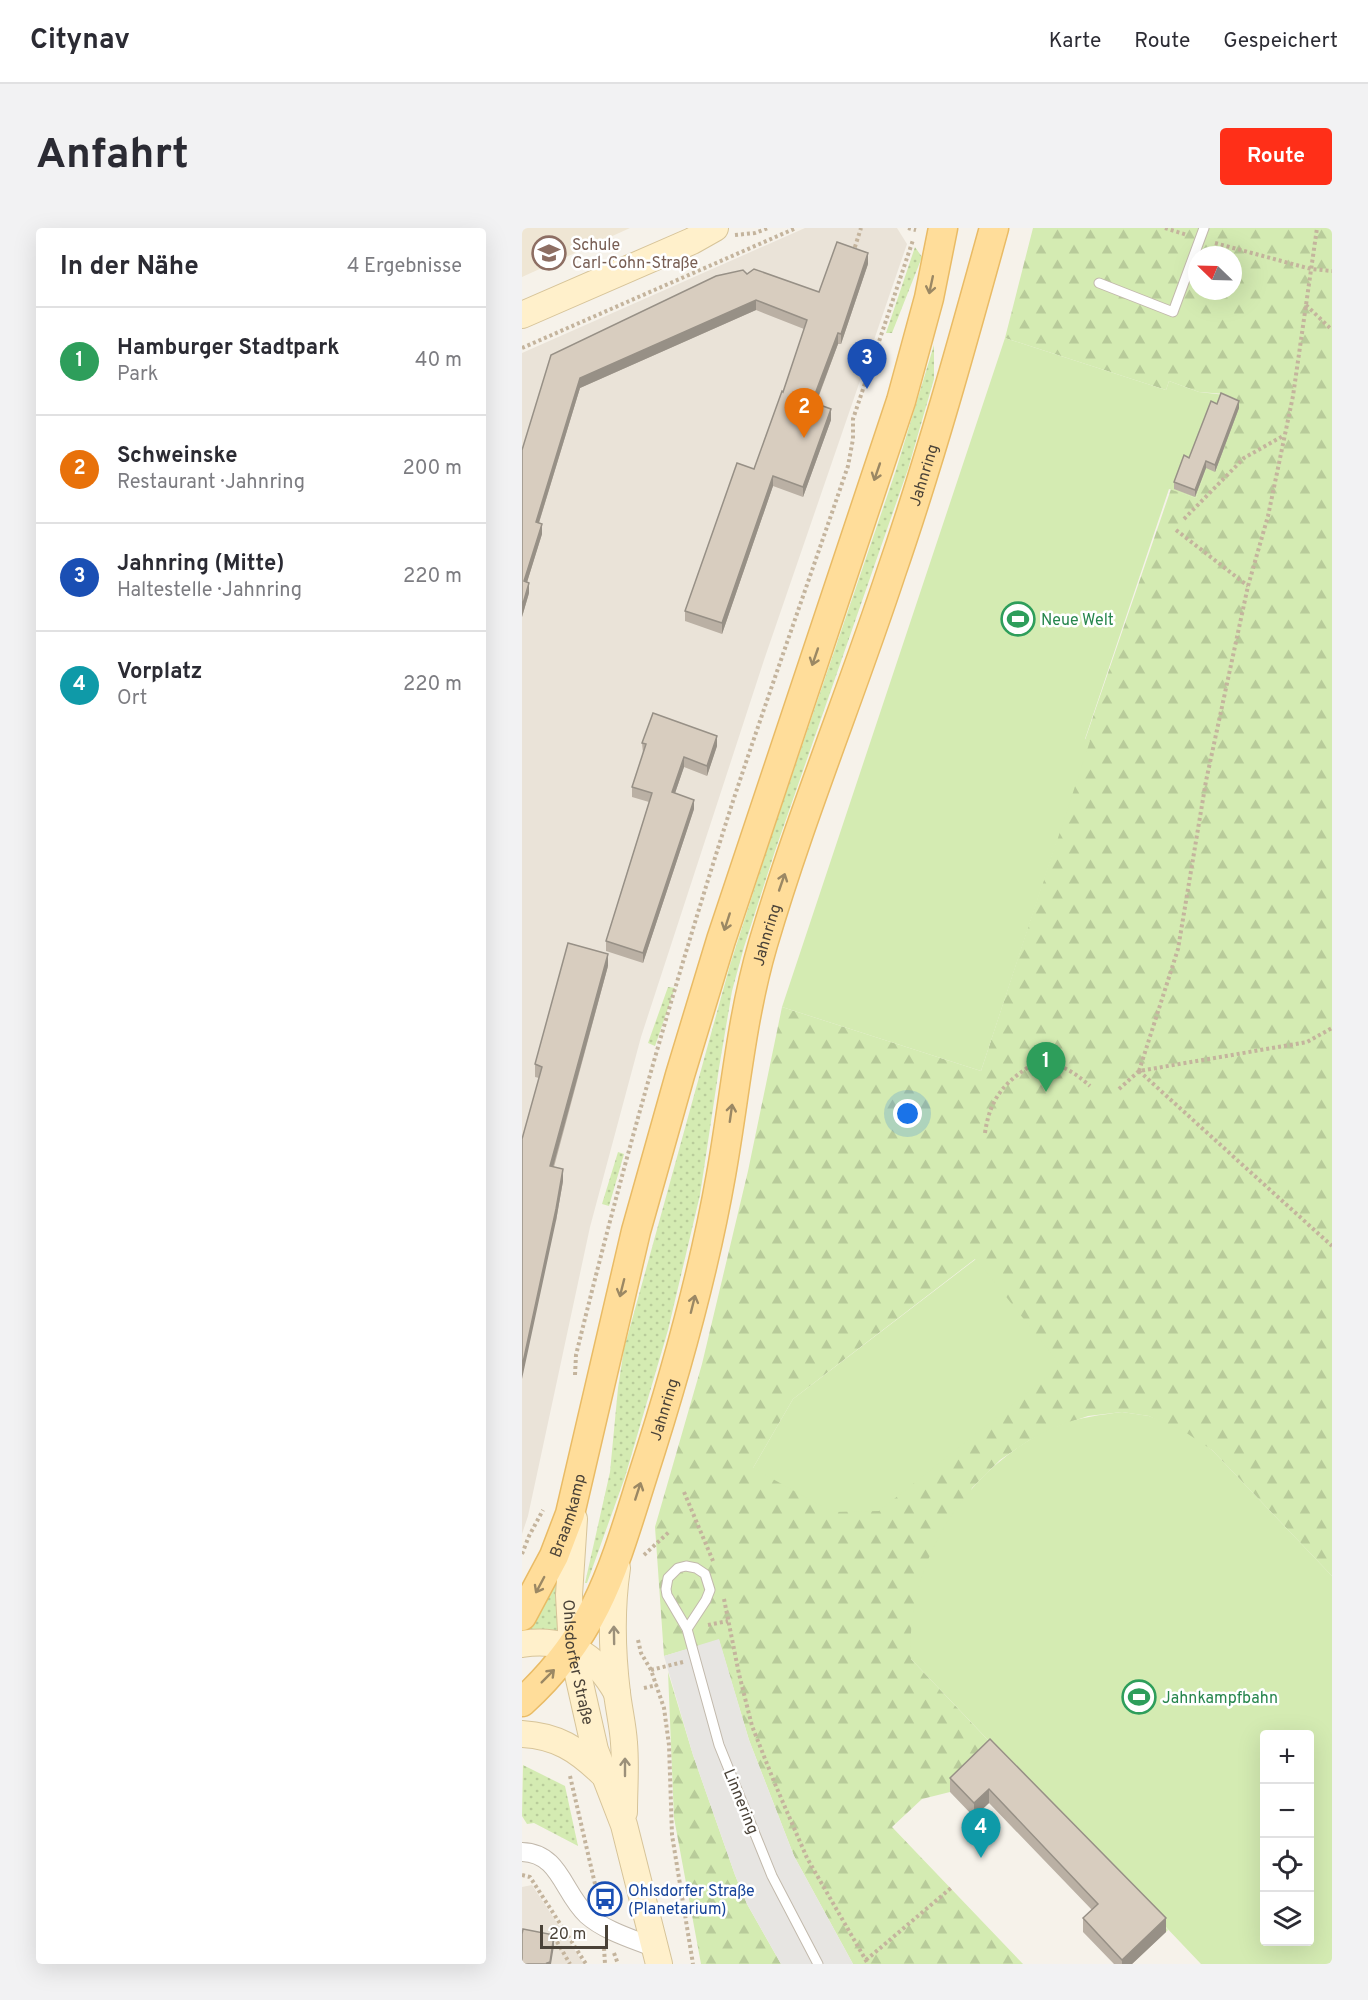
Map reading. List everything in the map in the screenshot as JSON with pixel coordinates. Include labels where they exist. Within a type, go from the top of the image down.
[{"type":"main road","name":"Jahnring","points":[[572,1648],[598,1604],[637,1550],[680,1352],[706,1251],[721,1176],[741,1040],[761,950],[892,571],[955,371],[994,228]]},
{"type":"main road","name":"Braamkamp","points":[[522,1616],[554,1556],[577,1492],[634,1242],[682,1068],[721,940],[901,401],[929,298],[925,229]]},
{"type":"main road","points":[[522,1702],[556,1668],[572,1648]]},
{"type":"street","points":[[522,315],[692,241],[715,228]]},
{"type":"street","name":"Ohlsdorfer Straße","points":[[577,1492],[570,1566],[572,1648],[595,1750],[624,1825],[657,1956]]},
{"type":"street","name":"Ohlsdorfer Straße","points":[[624,1825],[625,1745],[617,1693],[614,1591],[637,1550]]},
{"type":"street","points":[[522,1644],[540,1642],[572,1648],[596,1662],[609,1677],[617,1693]]},
{"type":"street","points":[[522,1734],[555,1739],[572,1747],[604,1775]]},
{"type":"street","points":[[522,1852],[535,1854],[551,1863],[575,1901],[587,1915],[657,1956]]},
{"type":"lane","points":[[1099,283],[1173,312],[1204,228]]},
{"type":"lane","name":"Linnering","points":[[687,1629],[710,1590],[705,1574],[696,1568],[686,1566],[678,1568],[671,1574],[666,1583],[667,1595],[687,1629],[719,1745],[772,1876],[818,1964]]},
{"type":"path","points":[[522,348],[796,228]]},
{"type":"path","points":[[851,258],[861,228]]},
{"type":"path","points":[[853,419],[925,229],[908,228]]},
{"type":"path","points":[[1165,228],[1311,269],[1332,271]]},
{"type":"path","points":[[1119,1089],[1139,1071],[1178,949],[1206,781],[1248,586],[1268,516],[1293,396],[1317,228]]},
{"type":"path","points":[[1306,305],[1332,330]]},
{"type":"path","points":[[1184,519],[1244,458],[1284,436]]},
{"type":"path","points":[[1176,530],[1248,586]]},
{"type":"path","points":[[1139,1071],[1306,1042],[1332,1028]]},
{"type":"path","points":[[985,1133],[987,1118],[998,1093],[1008,1082],[1037,1062],[1049,1062],[1065,1068],[1077,1074],[1090,1086]]},
{"type":"path","points":[[1139,1071],[1332,1246]]},
{"type":"path","points":[[684,1492],[714,1564]]},
{"type":"path","points":[[637,1550],[670,1531]]},
{"type":"path","points":[[522,1554],[529,1536]]},
{"type":"path","points":[[723,1598],[752,1726],[807,1858],[867,1962],[951,1888]]},
{"type":"path","points":[[637,1635],[641,1653],[651,1670],[664,1708],[669,1745],[672,1835],[693,1964]]},
{"type":"path","points":[[651,1670],[694,1659]]},
{"type":"path","points":[[644,1688],[657,1685]]},
{"type":"path","points":[[569,1772],[599,1901]]},
{"type":"path","points":[[522,1875],[530,1876],[586,1964]]},
{"type":"path","points":[[547,1938],[556,1940],[570,1964]]},
{"type":"shaded area","name":"Schule Carl-Cohn-Straße","points":[[522,228],[630,228],[522,277]]},
{"type":"shaded area","points":[[805,228],[897,228],[907,244],[764,660],[641,1037],[590,1227],[528,1516],[522,1534],[522,353]]},
{"type":"shaded area","points":[[719,1639],[749,1740],[794,1856],[853,1964],[781,1964],[747,1904],[735,1875],[693,1755],[664,1656]]},
{"type":"shaded area","points":[[532,1885],[584,1964],[522,1964],[522,1887]]},
{"type":"green space","points":[[1033,228],[1332,228],[1332,1576],[1212,1450],[1149,1416],[1122,1412],[1088,1416],[1059,1426],[1028,1441],[1000,1460],[972,1488],[911,1659],[1168,1930],[1166,1932],[990,1752],[950,1792],[922,1799],[892,1827],[1023,1964],[853,1964],[794,1856],[749,1740],[719,1640],[664,1656],[655,1527],[702,1364],[748,1171],[782,1007],[981,1071],[1089,741],[1085,740],[1171,489],[1196,498],[1206,470],[1215,473],[1239,406],[1224,399],[1225,394],[1199,392],[1169,381],[1166,390],[1005,338]],"holes":[[[975,1259],[1060,1366],[753,1468],[793,1399]]]},
{"type":"green space","points":[[915,247],[922,257],[892,333],[886,333]]},
{"type":"green space","name":"Neue Welt","points":[[1005,338],[1166,390],[1169,381],[1199,392],[1225,395],[1224,399],[1240,406],[1215,474],[1206,471],[1196,498],[1169,489],[1085,739],[1090,741],[981,1071],[782,1007]]},
{"type":"green space","points":[[934,345],[934,379],[908,469],[775,851],[744,947],[732,991],[700,1195],[668,1330],[625,1477],[587,1583],[585,1583],[610,1472],[624,1349],[730,965],[772,834],[896,470]]},
{"type":"green space","points":[[668,987],[675,988],[655,1046],[648,1043]]},
{"type":"green space","points":[[618,1152],[624,1154],[609,1206],[602,1204]]},
{"type":"green space","points":[[976,1259],[1061,1366],[879,1511],[832,1512],[753,1468],[793,1399]]},
{"type":"green space","name":"Jahnkampfbahn","points":[[1122,1412],[1149,1416],[1182,1430],[1212,1450],[1332,1576],[1332,1964],[1201,1964],[911,1659],[912,1623],[919,1587],[932,1552],[949,1519],[971,1489],[997,1463],[1027,1441],[1068,1422]]},
{"type":"green space","points":[[559,1569],[560,1630],[526,1633],[536,1618]]},
{"type":"green space","points":[[668,1672],[693,1755],[735,1875],[747,1904],[781,1964],[701,1964],[674,1818]]},
{"type":"green space","points":[[523,1765],[565,1786],[578,1846],[534,1823],[527,1824],[522,1816]]},
{"type":"building","points":[[837,242],[868,253],[841,334],[838,333],[812,402],[831,409],[803,487],[773,476],[722,623],[685,611],[737,463],[754,469],[807,320],[756,300],[580,378],[536,522],[542,524],[524,581],[529,583],[522,607],[522,450],[551,355],[716,276],[743,270],[747,274],[754,269],[819,292]]},
{"type":"building","points":[[1221,393],[1239,401],[1215,465],[1206,461],[1195,490],[1174,482],[1184,455],[1189,458],[1211,401],[1217,404]]},
{"type":"building","points":[[653,713],[717,736],[707,766],[684,757],[672,792],[694,800],[643,953],[606,941],[652,793],[632,787],[646,744],[642,743]]},
{"type":"building","points":[[568,943],[608,954],[550,1166],[563,1169],[522,1367],[522,1139],[542,1067],[535,1064]]},
{"type":"building","points":[[990,1739],[1166,1918],[1122,1960],[1083,1918],[1098,1904],[989,1789],[974,1803],[950,1778]]},
{"type":"building","points":[[523,1929],[554,1935],[548,1964],[522,1964]]},
{"type":"place","name":"Schule Carl-Cohn-Straße","points":[[549,253]]},
{"type":"place","name":"Jahnring (Mitte)","points":[[867,389]]},
{"type":"place","name":"Schweinske","points":[[804,438]]},
{"type":"place","name":"Neue Welt","points":[[1018,619]]},
{"type":"place","name":"Hamburger Stadtpark","points":[[1046,1092]]},
{"type":"place","name":"Jahnkampfbahn","points":[[1139,1697]]},
{"type":"place","name":"Vorplatz","points":[[981,1858]]},
{"type":"place","name":"Ohlsdorfer Straße (Planetarium)","points":[[605,1899]]}]
